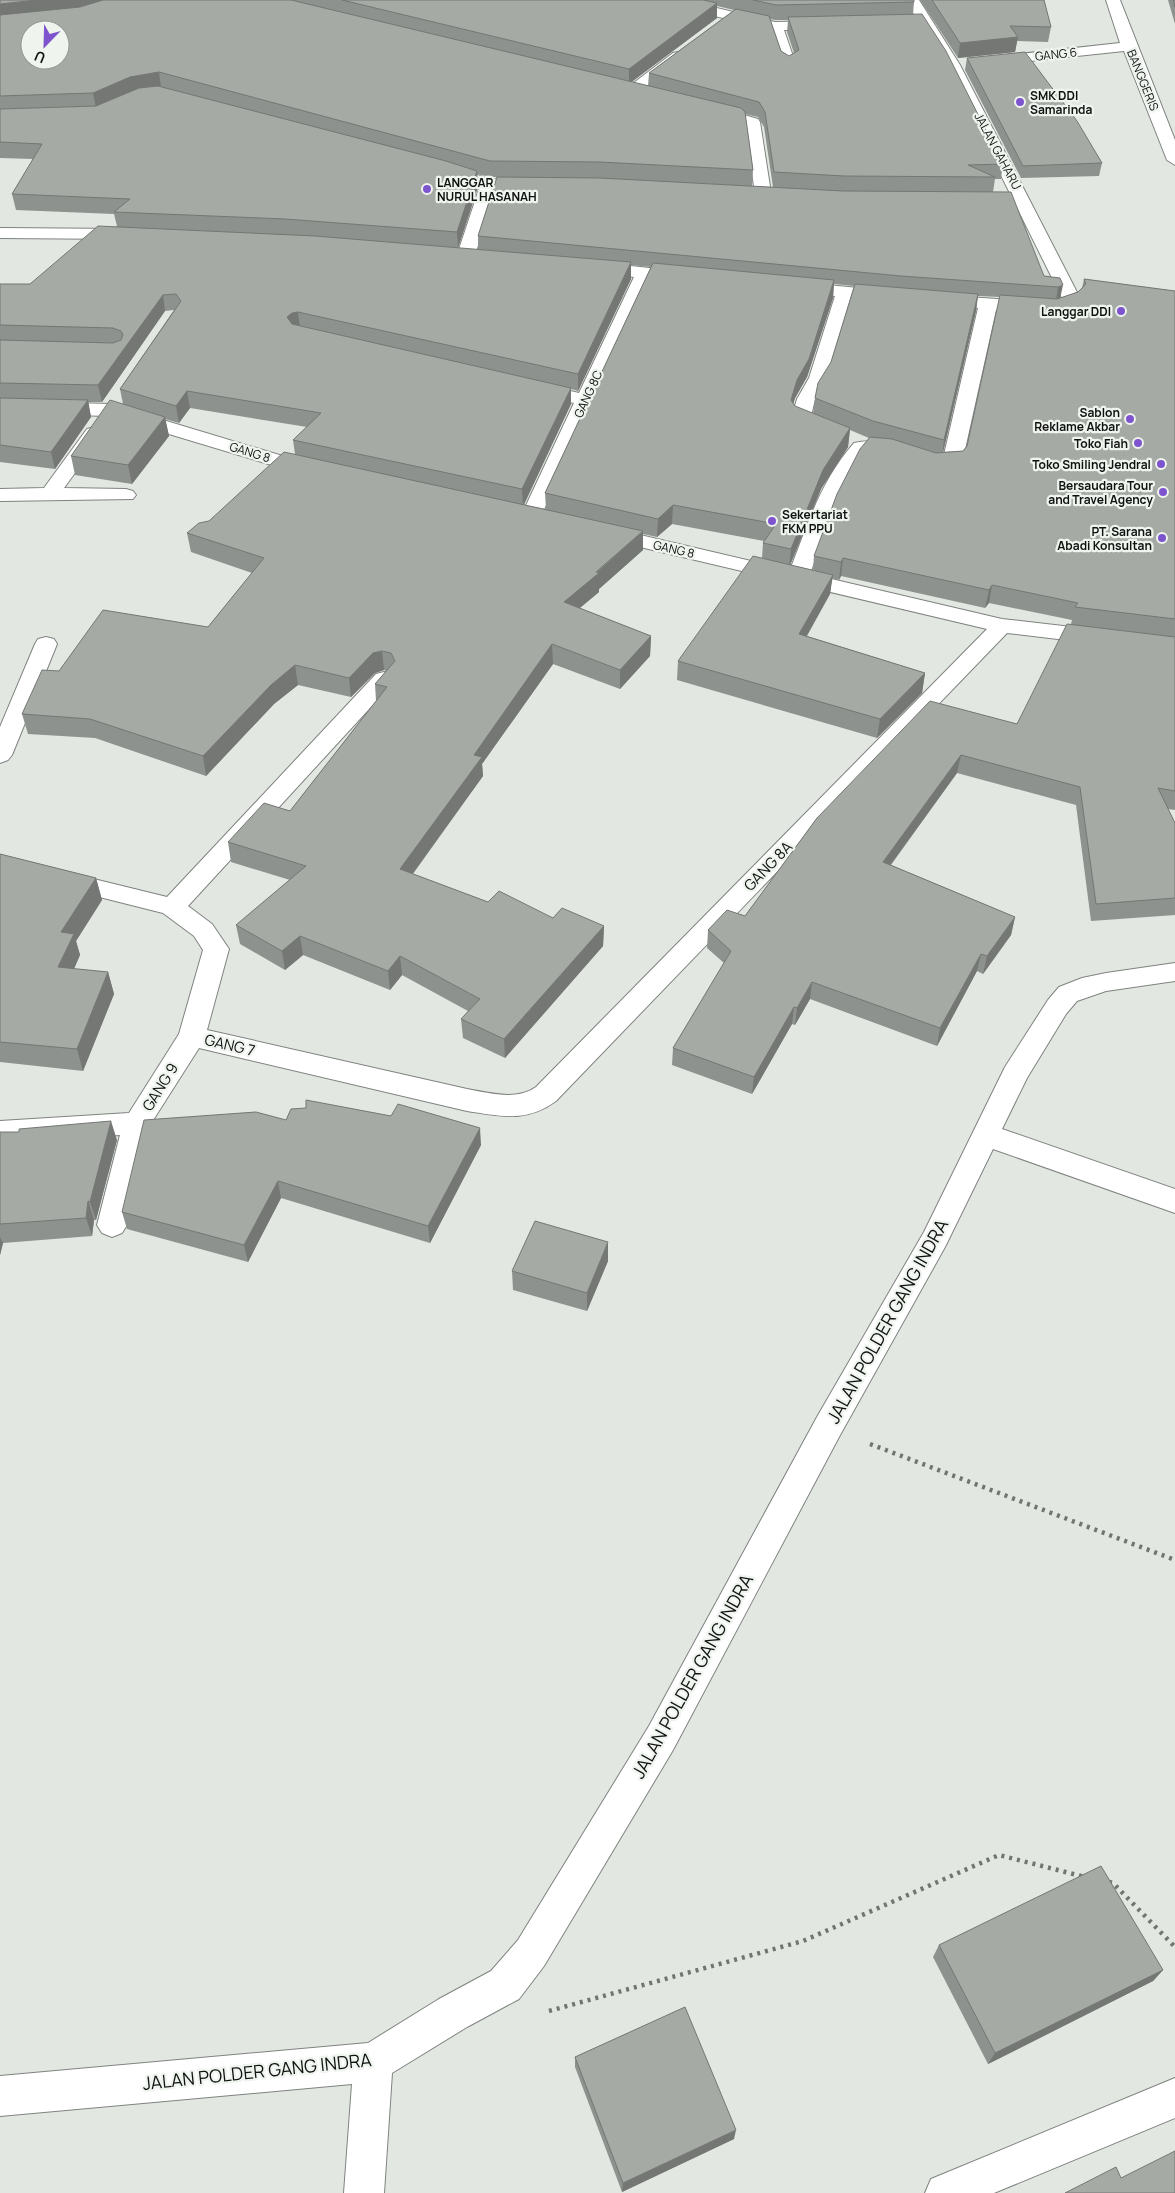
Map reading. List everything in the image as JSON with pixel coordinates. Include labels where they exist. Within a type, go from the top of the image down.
[{"type":"street","points":[[665,0],[775,26],[844,24]]},
{"type":"street","name":"JALAN GAHARU","points":[[912,0],[924,22],[953,65],[1023,199],[1072,300],[1068,305],[1058,309],[988,304]]},
{"type":"street","name":"BANGGERIS","points":[[1113,0],[1128,46],[1175,160]]},
{"type":"street","points":[[714,28],[732,16]]},
{"type":"street","points":[[904,22],[924,22]]},
{"type":"street","points":[[775,26],[789,65]]},
{"type":"street","name":"GANG 6","points":[[953,65],[1128,46]]},
{"type":"street","points":[[632,91],[690,47]]},
{"type":"street","points":[[613,87],[651,96]]},
{"type":"street","points":[[697,107],[752,122],[756,193],[783,194]]},
{"type":"street","points":[[424,165],[489,184],[544,185]]},
{"type":"street","points":[[466,255],[489,184]]},
{"type":"street","points":[[1004,199],[1023,199]]},
{"type":"street","points":[[0,233],[142,235]]},
{"type":"street","points":[[447,253],[488,257]]},
{"type":"street","points":[[576,266],[702,278]]},
{"type":"street","name":"GANG 8C","points":[[531,516],[645,272]]},
{"type":"street","points":[[779,286],[902,297]]},
{"type":"street","points":[[845,292],[818,378],[806,399],[801,420],[867,446],[889,449],[940,466],[952,463],[988,304],[921,298]]},
{"type":"street","points":[[519,385],[586,400]]},
{"type":"street","points":[[50,494],[116,401]]},
{"type":"street","name":"GANG 8","points":[[0,407],[116,401],[275,468],[330,472]]},
{"type":"street","points":[[798,578],[819,514],[858,450],[867,446]]},
{"type":"street","points":[[0,495],[126,495]]},
{"type":"street","name":"GANG 8","points":[[588,529],[1002,626],[1175,646]]},
{"type":"street","name":"GANG 8A","points":[[532,1104],[546,1094],[1002,626]]},
{"type":"street","points":[[0,755],[46,644]]},
{"type":"street","points":[[172,906],[384,679]]},
{"type":"street","name":"GANG 7","points":[[0,864],[172,906],[203,930],[216,949],[192,1036],[467,1100],[504,1106],[532,1104]]},
{"type":"street","name":"JALAN POLDER GANG INDRA","points":[[0,2096],[373,2062],[453,2013],[505,1985],[531,1953],[661,1738],[828,1428],[935,1239],[1015,1074],[1057,1007],[1068,994],[1082,988],[1106,982],[1175,972]]},
{"type":"street","name":"GANG 9","points":[[0,1132],[137,1123],[192,1036]]},
{"type":"street","points":[[112,1225],[137,1123]]},
{"type":"street","points":[[986,1135],[1175,1201]]},
{"type":"street","points":[[364,2193],[373,2062]]},
{"type":"street","points":[[945,2193],[1175,2098]]},
{"type":"path","points":[[828,1428],[1175,1560]]},
{"type":"path","points":[[546,2012],[803,1941],[999,1855],[1094,1879]]},
{"type":"path","points":[[1103,1881],[1113,1883],[1175,1947]]},
{"type":"building","points":[[0,0],[37,0],[0,4]]},
{"type":"building","points":[[103,0],[291,0],[741,108],[745,112],[753,170],[600,162],[490,161],[159,72],[130,77],[93,93],[0,96],[0,15],[80,7]]},
{"type":"building","points":[[342,0],[703,0],[717,3],[629,69]]},
{"type":"building","points":[[753,0],[914,0],[914,2],[776,5]]},
{"type":"building","points":[[932,0],[1044,0],[1051,27],[1010,26],[1018,37],[960,43]]},
{"type":"building","points":[[736,9],[769,16],[781,51],[789,56],[799,50],[788,17],[922,14],[946,51],[1003,164],[968,165],[995,177],[844,176],[774,172],[765,112],[759,102],[649,73]]},
{"type":"building","points":[[1025,52],[1077,121],[1102,163],[1023,166],[967,58]]},
{"type":"building","points":[[158,86],[446,161],[477,171],[457,232],[285,219],[114,212],[130,199],[12,194],[42,144],[0,142],[0,109],[96,106],[139,88]]},
{"type":"building","points":[[497,177],[600,178],[843,191],[1011,192],[1044,276],[1060,278],[1063,285],[1058,287],[901,276],[478,236]]},
{"type":"building","points":[[98,226],[315,236],[631,262],[578,374],[298,312],[292,313],[287,317],[292,324],[571,388],[522,489],[293,440],[321,413],[187,391],[176,406],[120,389],[181,301],[176,294],[163,295],[98,385],[0,383],[0,340],[113,343],[121,340],[123,335],[121,331],[113,328],[0,325],[0,284],[30,284]]},
{"type":"building","points":[[653,263],[834,280],[809,359],[797,380],[791,400],[795,406],[850,428],[823,470],[791,549],[763,543],[776,524],[673,505],[658,519],[545,493]]},
{"type":"building","points":[[1084,279],[1175,291],[1175,619],[1075,607],[1078,603],[992,585],[989,590],[843,558],[841,562],[814,556],[837,494],[860,449],[870,437],[892,439],[936,453],[963,451],[967,446],[1000,295],[1057,299],[1078,292],[1086,284]]},
{"type":"building","points":[[855,284],[978,294],[944,440],[873,421],[815,398],[818,383],[831,362]]},
{"type":"building","points":[[0,398],[88,400],[51,452],[0,445]]},
{"type":"building","points":[[110,400],[165,417],[128,465],[71,456]]},
{"type":"building","points":[[284,452],[643,531],[596,572],[599,573],[564,602],[651,636],[620,670],[552,644],[474,755],[482,757],[400,869],[488,902],[499,891],[553,918],[562,908],[604,926],[504,1039],[461,1019],[480,999],[400,956],[388,971],[300,936],[282,951],[236,925],[306,866],[228,842],[264,803],[290,811],[387,687],[375,684],[395,661],[391,653],[382,651],[373,653],[349,678],[295,665],[271,685],[203,756],[90,719],[22,714],[42,670],[59,671],[103,610],[208,627],[264,558],[187,533],[199,523],[209,521]]},
{"type":"building","points":[[753,556],[833,575],[799,634],[925,673],[880,719],[678,661]]},
{"type":"building","points":[[1067,624],[1175,637],[1175,791],[1158,788],[1175,823],[1175,898],[1096,904],[1080,787],[961,755],[883,862],[1015,917],[987,956],[981,954],[940,1028],[812,982],[797,1008],[794,1007],[754,1077],[673,1048],[731,951],[708,930],[727,910],[745,916],[817,818],[930,701],[1017,724]]},
{"type":"building","points":[[0,854],[96,878],[61,932],[74,934],[58,967],[108,972],[77,1049],[0,1042]]},
{"type":"building","points":[[306,1100],[391,1116],[398,1104],[480,1128],[428,1226],[278,1181],[244,1245],[122,1212],[144,1120],[256,1112],[286,1120],[291,1109],[306,1108]]},
{"type":"building","points":[[111,1121],[90,1202],[88,1201],[86,1218],[0,1224],[0,1132],[19,1132],[19,1129]]},
{"type":"building","points":[[535,1221],[608,1242],[587,1293],[512,1271]]},
{"type":"building","points":[[1101,1866],[1163,1970],[995,2053],[939,1945]]},
{"type":"building","points":[[685,2007],[736,2130],[623,2183],[575,2057]]},
{"type":"building","points":[[1175,2151],[1175,2193],[1065,2193],[1116,2167],[1121,2178]]},
{"type":"place","name":"SMK DDI Samarinda","points":[[1020,102]]},
{"type":"place","name":"LANGGAR NURUL HASANAH","points":[[427,189]]},
{"type":"place","name":"Langgar DDI","points":[[1121,311]]},
{"type":"place","name":"Sablon Reklame Akbar","points":[[1130,419]]},
{"type":"place","name":"Toko Fiah","points":[[1138,443]]},
{"type":"place","name":"Toko Smiling Jendral","points":[[1161,464]]},
{"type":"place","name":"Bersaudara Tour and Travel Agency","points":[[1163,492]]},
{"type":"place","name":"Sekertariat FKM PPU","points":[[772,521]]},
{"type":"place","name":"PT. Sarana Abadi Konsultan","points":[[1162,538]]}]
